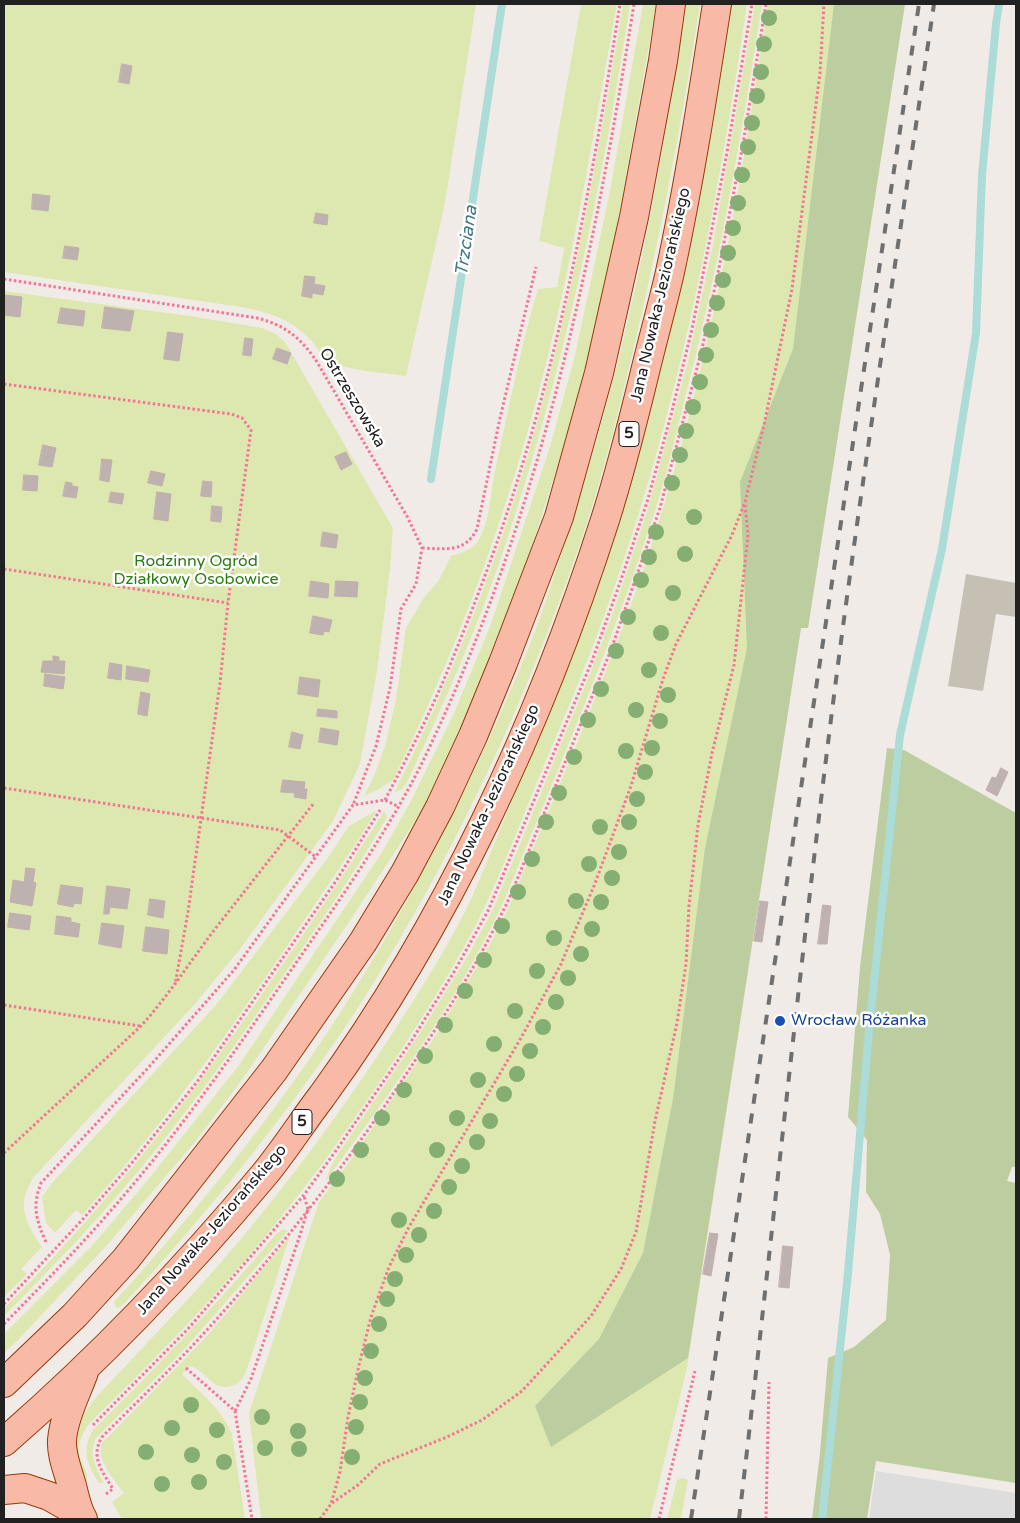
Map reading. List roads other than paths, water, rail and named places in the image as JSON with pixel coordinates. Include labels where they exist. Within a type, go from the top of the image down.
[{"type":"main road","points":[[4,1383],[75,1315],[126,1259],[274,1070],[363,942],[405,873],[440,807],[473,736],[503,664],[559,517],[599,373],[634,217],[660,79],[671,4]]},
{"type":"main road","name":"Jana Nowaka-Jeziorańskiego","points":[[4,1442],[86,1368],[142,1311],[265,1173],[354,1052],[396,984],[438,914],[511,768],[542,693],[581,588],[605,520],[628,438],[670,272],[703,96],[717,4]]},
{"type":"main road","points":[[81,1516],[62,1440],[69,1411],[86,1368]]},
{"type":"main road","points":[[4,1490],[25,1488],[49,1496],[81,1516]]},
{"type":"waterway","name":"Trzciana","points":[[431,479],[502,4]]},
{"type":"waterway","points":[[822,1519],[848,1273],[869,1030],[900,735],[942,549],[976,333],[982,175],[999,4]]},
{"type":"railway","points":[[691,1519],[919,4]]},
{"type":"railway","points":[[739,1519],[814,855],[842,634],[934,4]]},
{"type":"place","name":"Wrocław Różanka","points":[[780,1021]]},
{"type":"park label","name":"Rodzinny Ogród Działkowy Osobowice","points":[[196,571]]}]
